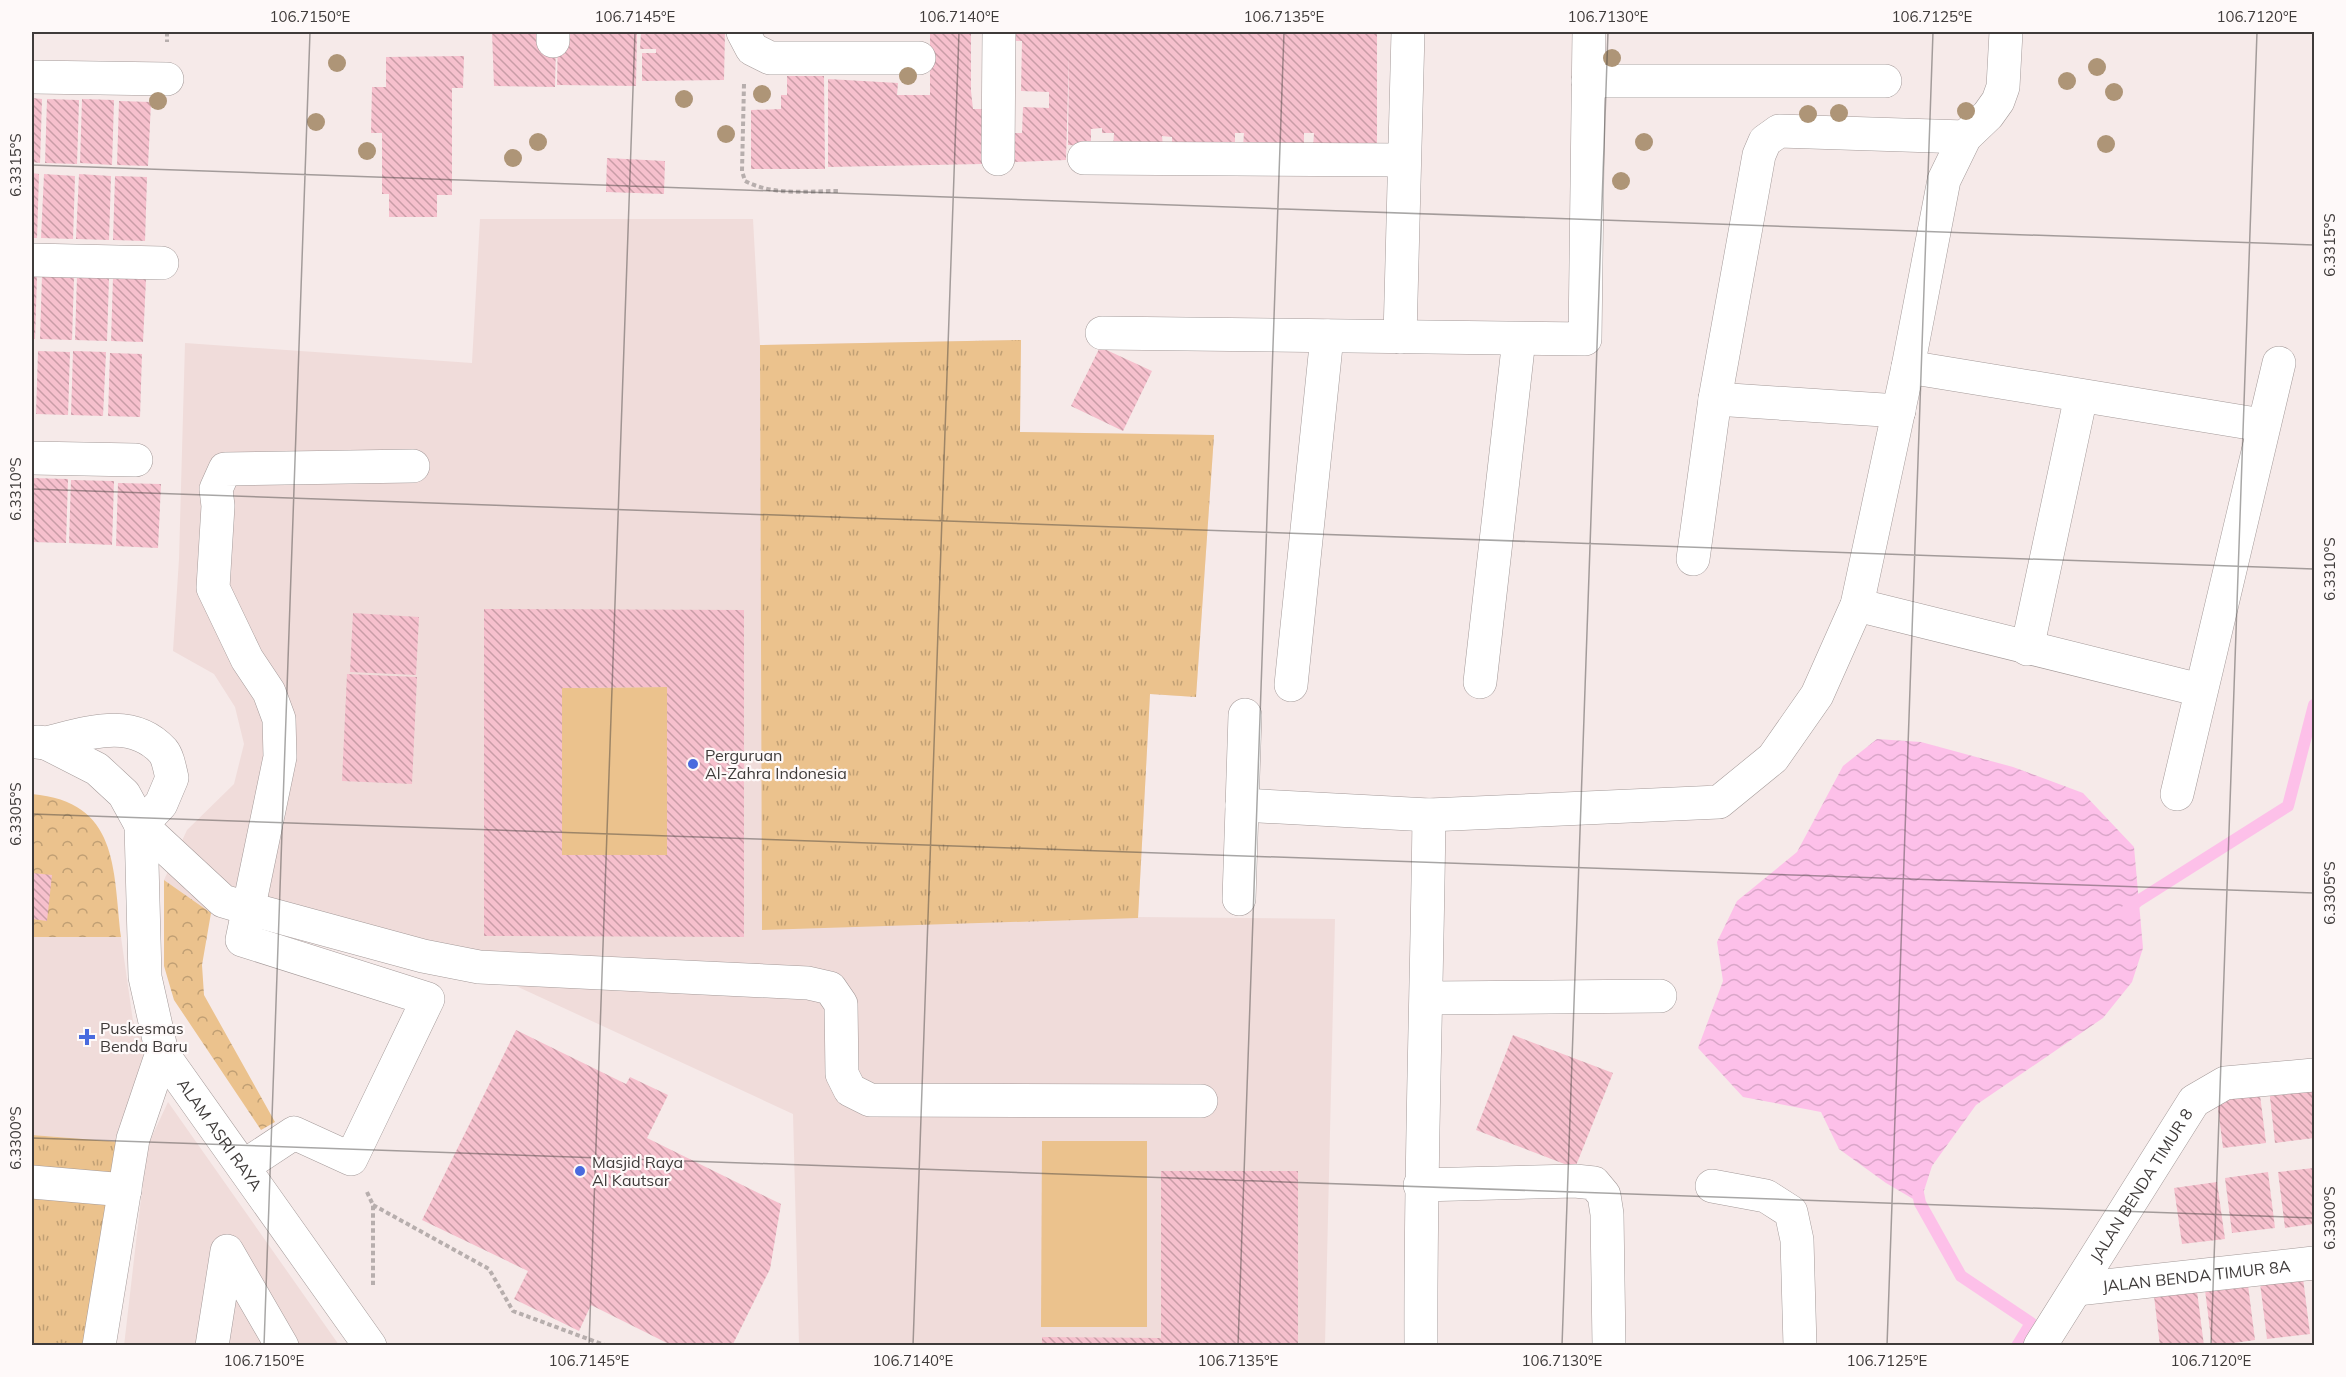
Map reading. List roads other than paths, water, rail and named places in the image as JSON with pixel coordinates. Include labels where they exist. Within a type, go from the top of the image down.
[{"type":"street","points":[[998,159],[999,32]]},
{"type":"street","points":[[1400,337],[1408,32]]},
{"type":"street","points":[[1102,333],[1585,339],[1589,32]]},
{"type":"street","points":[[1242,805],[1429,815],[1719,802],[1773,758],[1817,695],[1857,605],[1899,411],[1944,180],[1965,137],[1988,115],[2003,87],[2006,32]]},
{"type":"street","points":[[748,40],[760,55],[777,59],[919,58]]},
{"type":"street","points":[[32,77],[167,79]]},
{"type":"street","points":[[1588,81],[1885,81]]},
{"type":"street","points":[[1693,559],[1715,399],[1759,155],[1764,141],[1779,131],[1965,137]]},
{"type":"street","points":[[1084,158],[1404,160]]},
{"type":"street","points":[[32,260],[162,263]]},
{"type":"street","points":[[1291,685],[1328,336]]},
{"type":"street","points":[[1480,682],[1520,339]]},
{"type":"street","points":[[2176,794],[2278,363]]},
{"type":"street","points":[[1908,367],[2262,425]]},
{"type":"street","points":[[2027,648],[2081,396]]},
{"type":"street","points":[[1715,399],[1899,411]]},
{"type":"street","points":[[32,458],[136,460]]},
{"type":"street","points":[[244,1166],[294,1133],[351,1159],[428,999],[242,940],[280,757],[279,719],[269,692],[247,659],[213,588],[218,506],[216,489],[225,470],[413,466]]},
{"type":"street","points":[[1857,605],[2200,690]]},
{"type":"street","points":[[1239,899],[1245,715]]},
{"type":"street","points":[[39,742],[105,729],[138,732],[164,752],[172,778],[161,804],[141,825]]},
{"type":"street","points":[[39,742],[104,775],[124,794],[141,825],[223,901],[423,956],[479,967],[808,983],[830,988],[841,1004],[842,1074],[850,1090],[870,1100],[1201,1101]]},
{"type":"street","points":[[1421,1346],[1420,1185],[1427,998],[1429,815]]},
{"type":"street","name":"ALAM ASRI RAYA","points":[[141,825],[145,977],[162,1053],[362,1333]]},
{"type":"street","points":[[1427,998],[1660,996]]},
{"type":"street","points":[[99,1346],[133,1139],[162,1053]]},
{"type":"street","name":"JALAN BENDA TIMUR 8","points":[[2040,1346],[2194,1101],[2225,1083],[2314,1075]]},
{"type":"street","points":[[1420,1185],[1575,1181],[1594,1183],[1604,1195],[1607,1214],[1608,1346]]},
{"type":"street","points":[[32,1182],[125,1191]]},
{"type":"street","points":[[1712,1186],[1766,1196],[1791,1212],[1797,1240],[1800,1346]]},
{"type":"street","points":[[212,1346],[227,1251],[282,1346]]},
{"type":"street","name":"JALAN BENDA TIMUR 8A","points":[[2077,1289],[2314,1263]]},
{"type":"water","points":[[1877,739],[1921,742],[2013,767],[2083,793],[2134,847],[2143,948],[2132,982],[2103,1018],[1976,1105],[1932,1166],[1920,1203],[1886,1183],[1839,1149],[1821,1112],[1743,1097],[1698,1048],[1723,981],[1717,942],[1737,901],[1797,852],[1843,766]]},
{"type":"waterway","points":[[2125,912],[2138,901],[2288,806],[2314,705]]},
{"type":"waterway","points":[[1917,1188],[1920,1203],[1961,1276],[2031,1323],[2017,1346]]},
{"type":"place","name":"Perguruan Al-Zahra Indonesia","points":[[693,764]]},
{"type":"place","name":"Puskesmas Benda Baru","points":[[87,1037]]},
{"type":"place","name":"Masjid Raya Al Kautsar","points":[[580,1171]]}]
